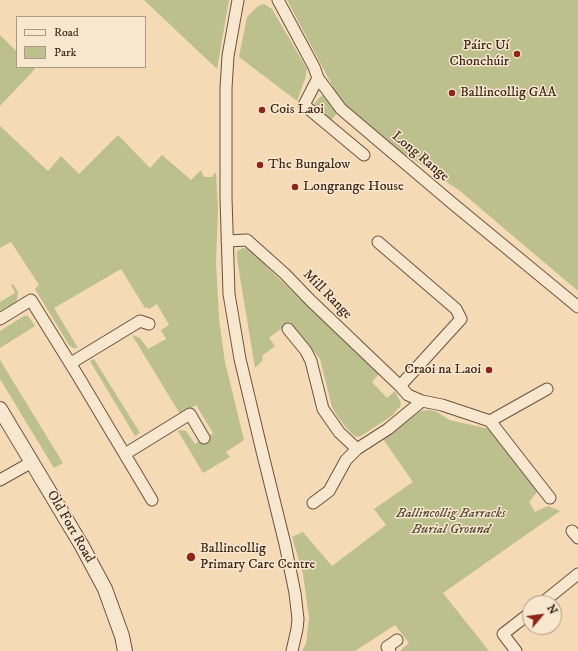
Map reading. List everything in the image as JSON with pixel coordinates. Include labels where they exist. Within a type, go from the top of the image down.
[{"type":"street","points":[[238,0],[228,56],[226,88],[226,198],[229,294],[240,359],[260,447],[286,544],[295,593],[298,629],[292,651]]},
{"type":"street","name":"Long Range","points":[[278,0],[318,78],[341,109],[578,307]]},
{"type":"street","points":[[318,78],[304,105],[364,155]]},
{"type":"street","name":"Mill Range","points":[[227,241],[247,240],[285,274],[408,395],[422,401],[490,421]]},
{"type":"street","points":[[378,242],[456,309],[461,319],[400,386]]},
{"type":"street","points":[[0,319],[30,300],[70,363],[152,500]]},
{"type":"street","points":[[70,363],[140,321],[149,324]]},
{"type":"street","points":[[288,330],[306,351],[311,361],[323,409],[339,432],[357,449]]},
{"type":"street","points":[[547,389],[490,421],[550,498]]},
{"type":"street","points":[[313,503],[329,491],[346,460],[357,449],[388,429],[422,401]]},
{"type":"street","name":"Old Fort Road","points":[[0,410],[74,532],[105,590],[122,636],[125,651]]},
{"type":"street","points":[[125,454],[190,414],[204,438]]},
{"type":"street","points":[[0,480],[32,462]]},
{"type":"street","points":[[552,595],[578,574]]},
{"type":"street","points":[[516,651],[504,634],[522,619]]},
{"type":"street","points":[[390,651],[387,647],[397,640]]},
{"type":"green space","points":[[144,0],[229,0],[217,69]]},
{"type":"green space","name":"Ballincollig GAA","points":[[287,0],[578,0],[578,291],[460,191],[407,155],[405,157],[344,104],[329,123],[311,108],[319,98],[333,87]]},
{"type":"green space","points":[[264,4],[272,9],[307,69],[297,101],[239,57],[247,17],[258,6]]},
{"type":"green space","points":[[0,35],[16,51],[16,68],[35,69],[0,106]]},
{"type":"green space","points":[[0,126],[48,171],[61,156],[79,174],[118,135],[150,168],[162,155],[191,180],[201,170],[204,177],[212,177],[216,172],[218,210],[216,262],[219,319],[225,362],[244,440],[226,452],[230,457],[203,473],[178,431],[186,431],[195,444],[213,433],[196,405],[180,414],[132,335],[140,338],[148,349],[166,339],[161,330],[169,325],[157,304],[149,309],[147,307],[145,308],[121,269],[54,308],[78,348],[73,348],[69,345],[35,289],[39,285],[11,242],[0,248]]},
{"type":"green space","points":[[243,248],[252,249],[271,271],[379,374],[372,382],[387,398],[395,391],[401,403],[400,408],[398,408],[393,415],[361,436],[357,437],[353,435],[339,419],[332,407],[320,359],[290,322],[269,338],[275,346],[263,355],[263,360],[255,368],[237,259],[237,251]]},
{"type":"green space","points":[[13,284],[18,292],[16,302],[0,311],[0,302],[15,293],[11,285]]},
{"type":"green space","points":[[24,316],[28,316],[35,326],[0,348],[0,331]]},
{"type":"green space","points":[[94,359],[140,433],[135,436],[90,361]]},
{"type":"green space","points":[[0,360],[63,463],[54,468],[0,379]]},
{"type":"green space","name":"Ballincollig Barracks Burial Ground","points":[[430,410],[437,412],[449,420],[490,429],[536,485],[537,492],[529,502],[535,512],[548,506],[560,511],[443,593],[489,651],[400,651],[409,643],[395,625],[355,651],[302,651],[306,644],[309,618],[303,574],[292,537],[303,532],[332,566],[386,525],[374,509],[413,482],[383,439],[421,411]]},
{"type":"place","name":"Páirc Uí Chonchúir","points":[[517,54]]},
{"type":"place","name":"Ballincollig GAA","points":[[452,93]]},
{"type":"place","name":"Cois Laoi","points":[[262,110]]},
{"type":"place","name":"The Bungalow","points":[[260,165]]},
{"type":"place","name":"Longrange House","points":[[295,187]]},
{"type":"place","name":"Craoi na Laoi","points":[[489,370]]},
{"type":"place","name":"Ballincollig Primary Care Centre","points":[[191,557]]}]
